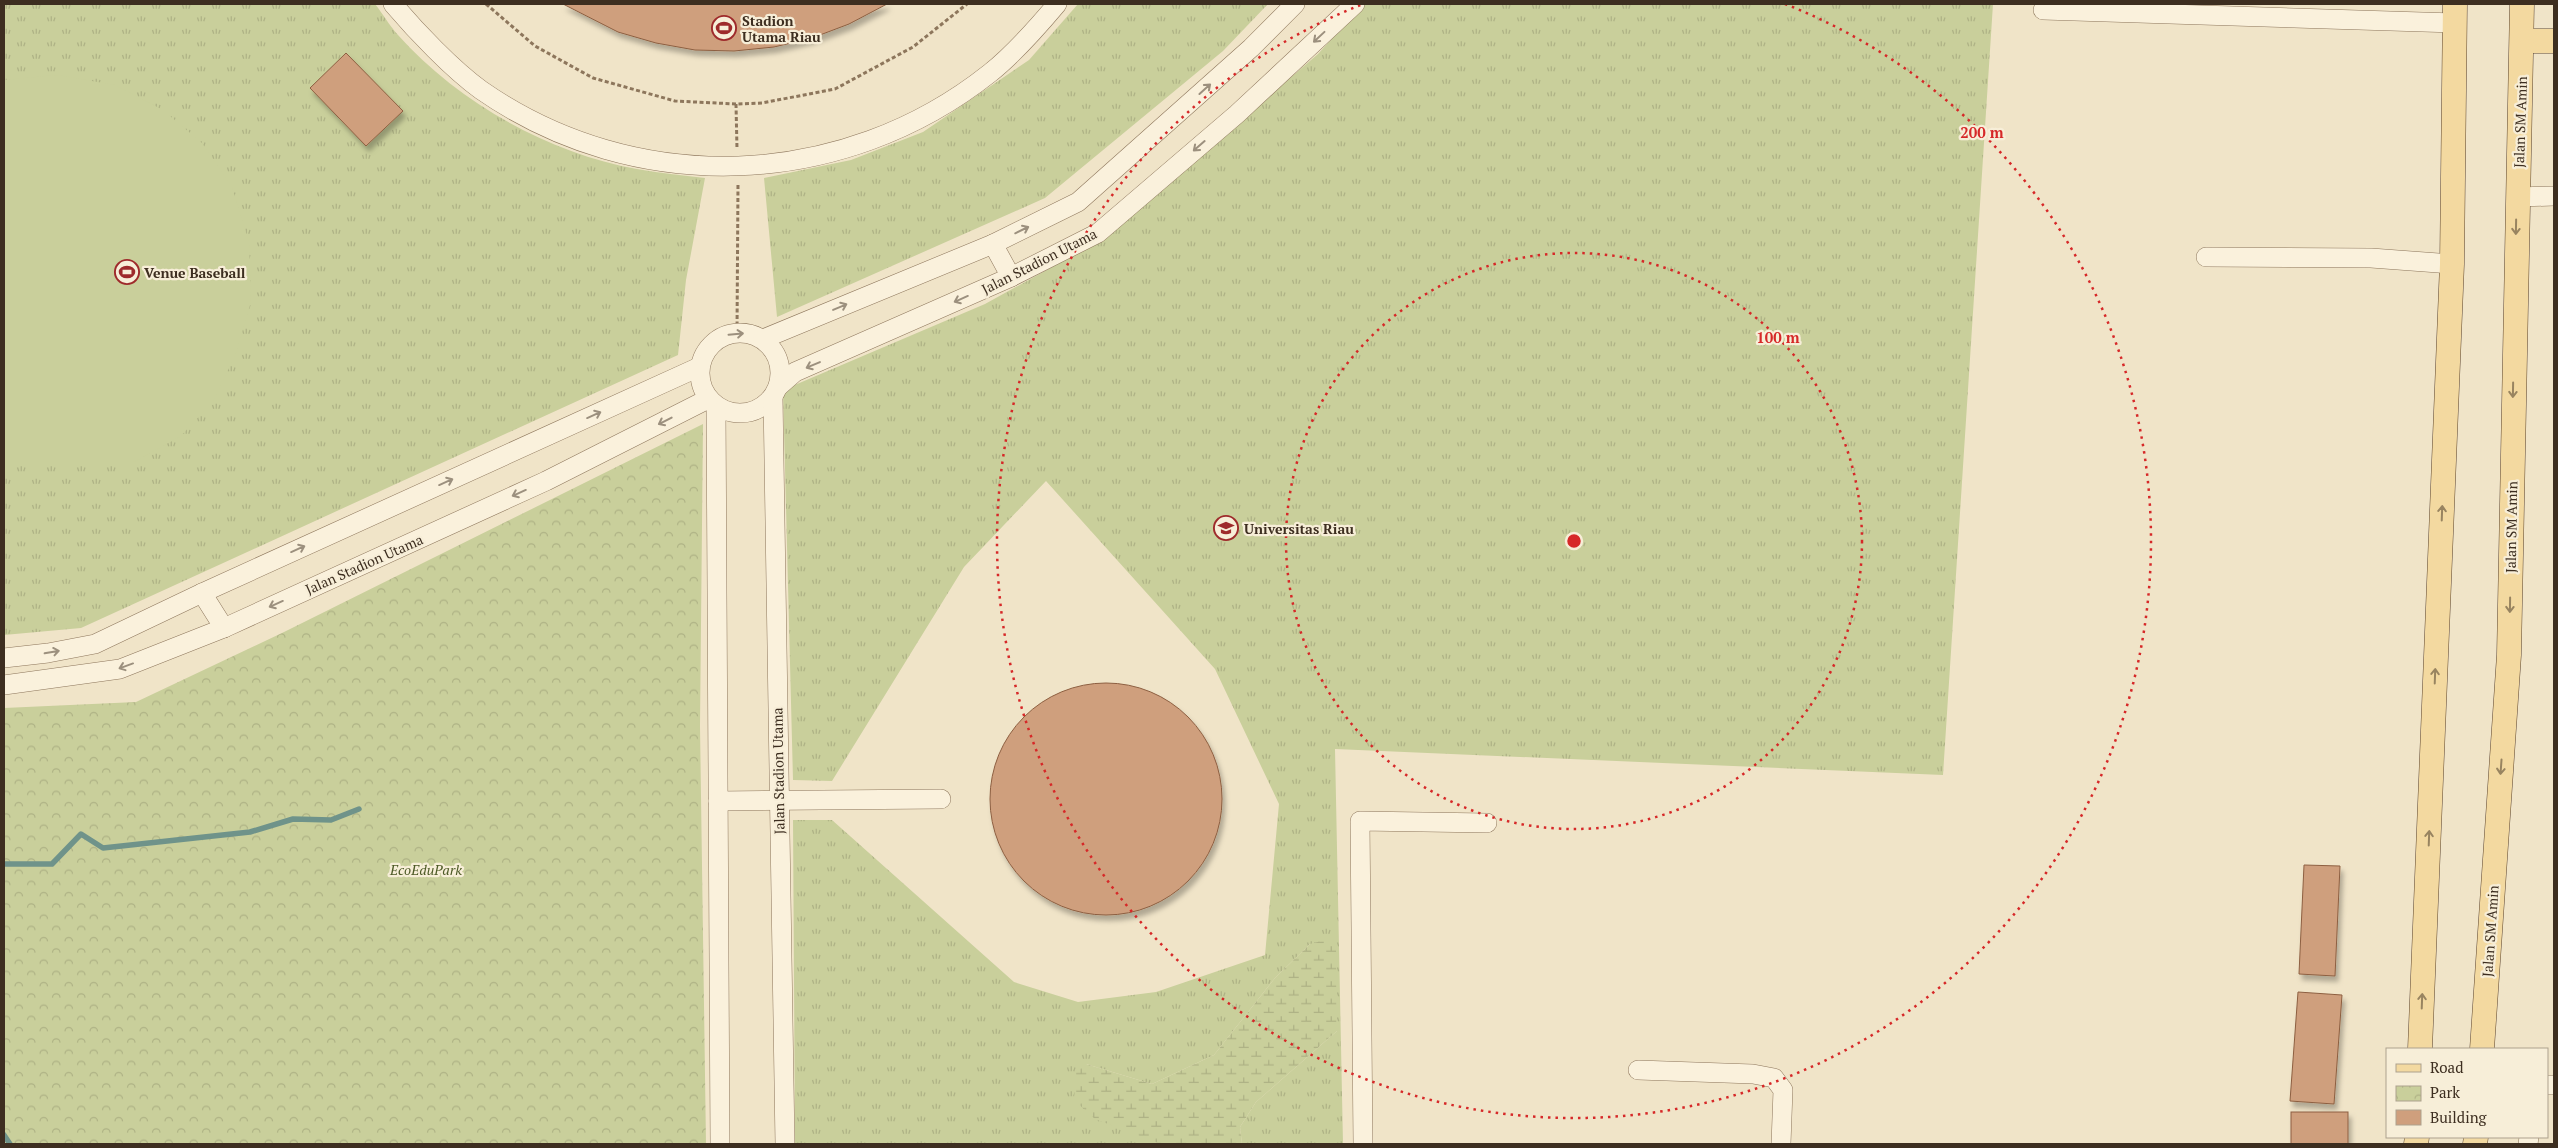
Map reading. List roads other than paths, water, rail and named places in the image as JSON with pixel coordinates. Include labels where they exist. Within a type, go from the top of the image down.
[{"type":"main road","name":"Jalan SM Amin","points":[[2482,1048],[2509,655],[2522,4]]},
{"type":"main road","points":[[2420,1048],[2452,264],[2455,14]]},
{"type":"main road","points":[[2522,41],[2554,41]]},
{"type":"street","points":[[393,4],[414,29],[480,89],[526,118],[576,140],[629,156],[683,165],[738,167],[802,160],[846,150],[898,130],[946,104],[991,73],[1031,36],[1057,4]]},
{"type":"street","points":[[763,339],[993,244],[1078,202],[1251,48],[1295,4]]},
{"type":"street","name":"Jalan Stadion Utama","points":[[785,1144],[779,801],[776,391],[795,372],[1011,277],[1098,233],[1237,114],[1355,4]]},
{"type":"street","points":[[2043,10],[2455,14]]},
{"type":"street","points":[[2517,197],[2554,196]]},
{"type":"street","points":[[993,244],[1011,277]]},
{"type":"street","points":[[2206,257],[2371,258],[2452,264]]},
{"type":"street","points":[[712,403],[737,413],[750,412],[763,406],[776,391],[781,373],[779,360],[773,348],[763,339],[750,333],[737,332],[724,335],[713,342],[705,352],[700,367],[700,379],[712,403],[718,801],[720,1144]]},
{"type":"street","points":[[4,658],[95,644],[202,592],[700,367]]},
{"type":"street","name":"Jalan Stadion Utama","points":[[4,685],[120,669],[224,628],[712,403]]},
{"type":"street","points":[[202,592],[224,628]]},
{"type":"street","points":[[718,801],[941,800]]},
{"type":"street","points":[[1363,1144],[1360,821],[1487,823]]},
{"type":"street","points":[[1638,1070],[1753,1074],[1774,1078],[1784,1090],[1781,1144]]},
{"type":"waterway","points":[[4,864],[52,864],[81,834],[103,848],[250,832],[293,819],[331,820],[359,809]]},
{"type":"waterway","points":[[4,1135],[10,1144]]},
{"type":"place","name":"Stadion Utama Riau","points":[[724,28]]},
{"type":"place","name":"Venue Baseball","points":[[127,272]]},
{"type":"place","name":"Universitas Riau","points":[[1226,528]]},
{"type":"park label","name":"EcoEduPark","points":[[426,869]]}]
